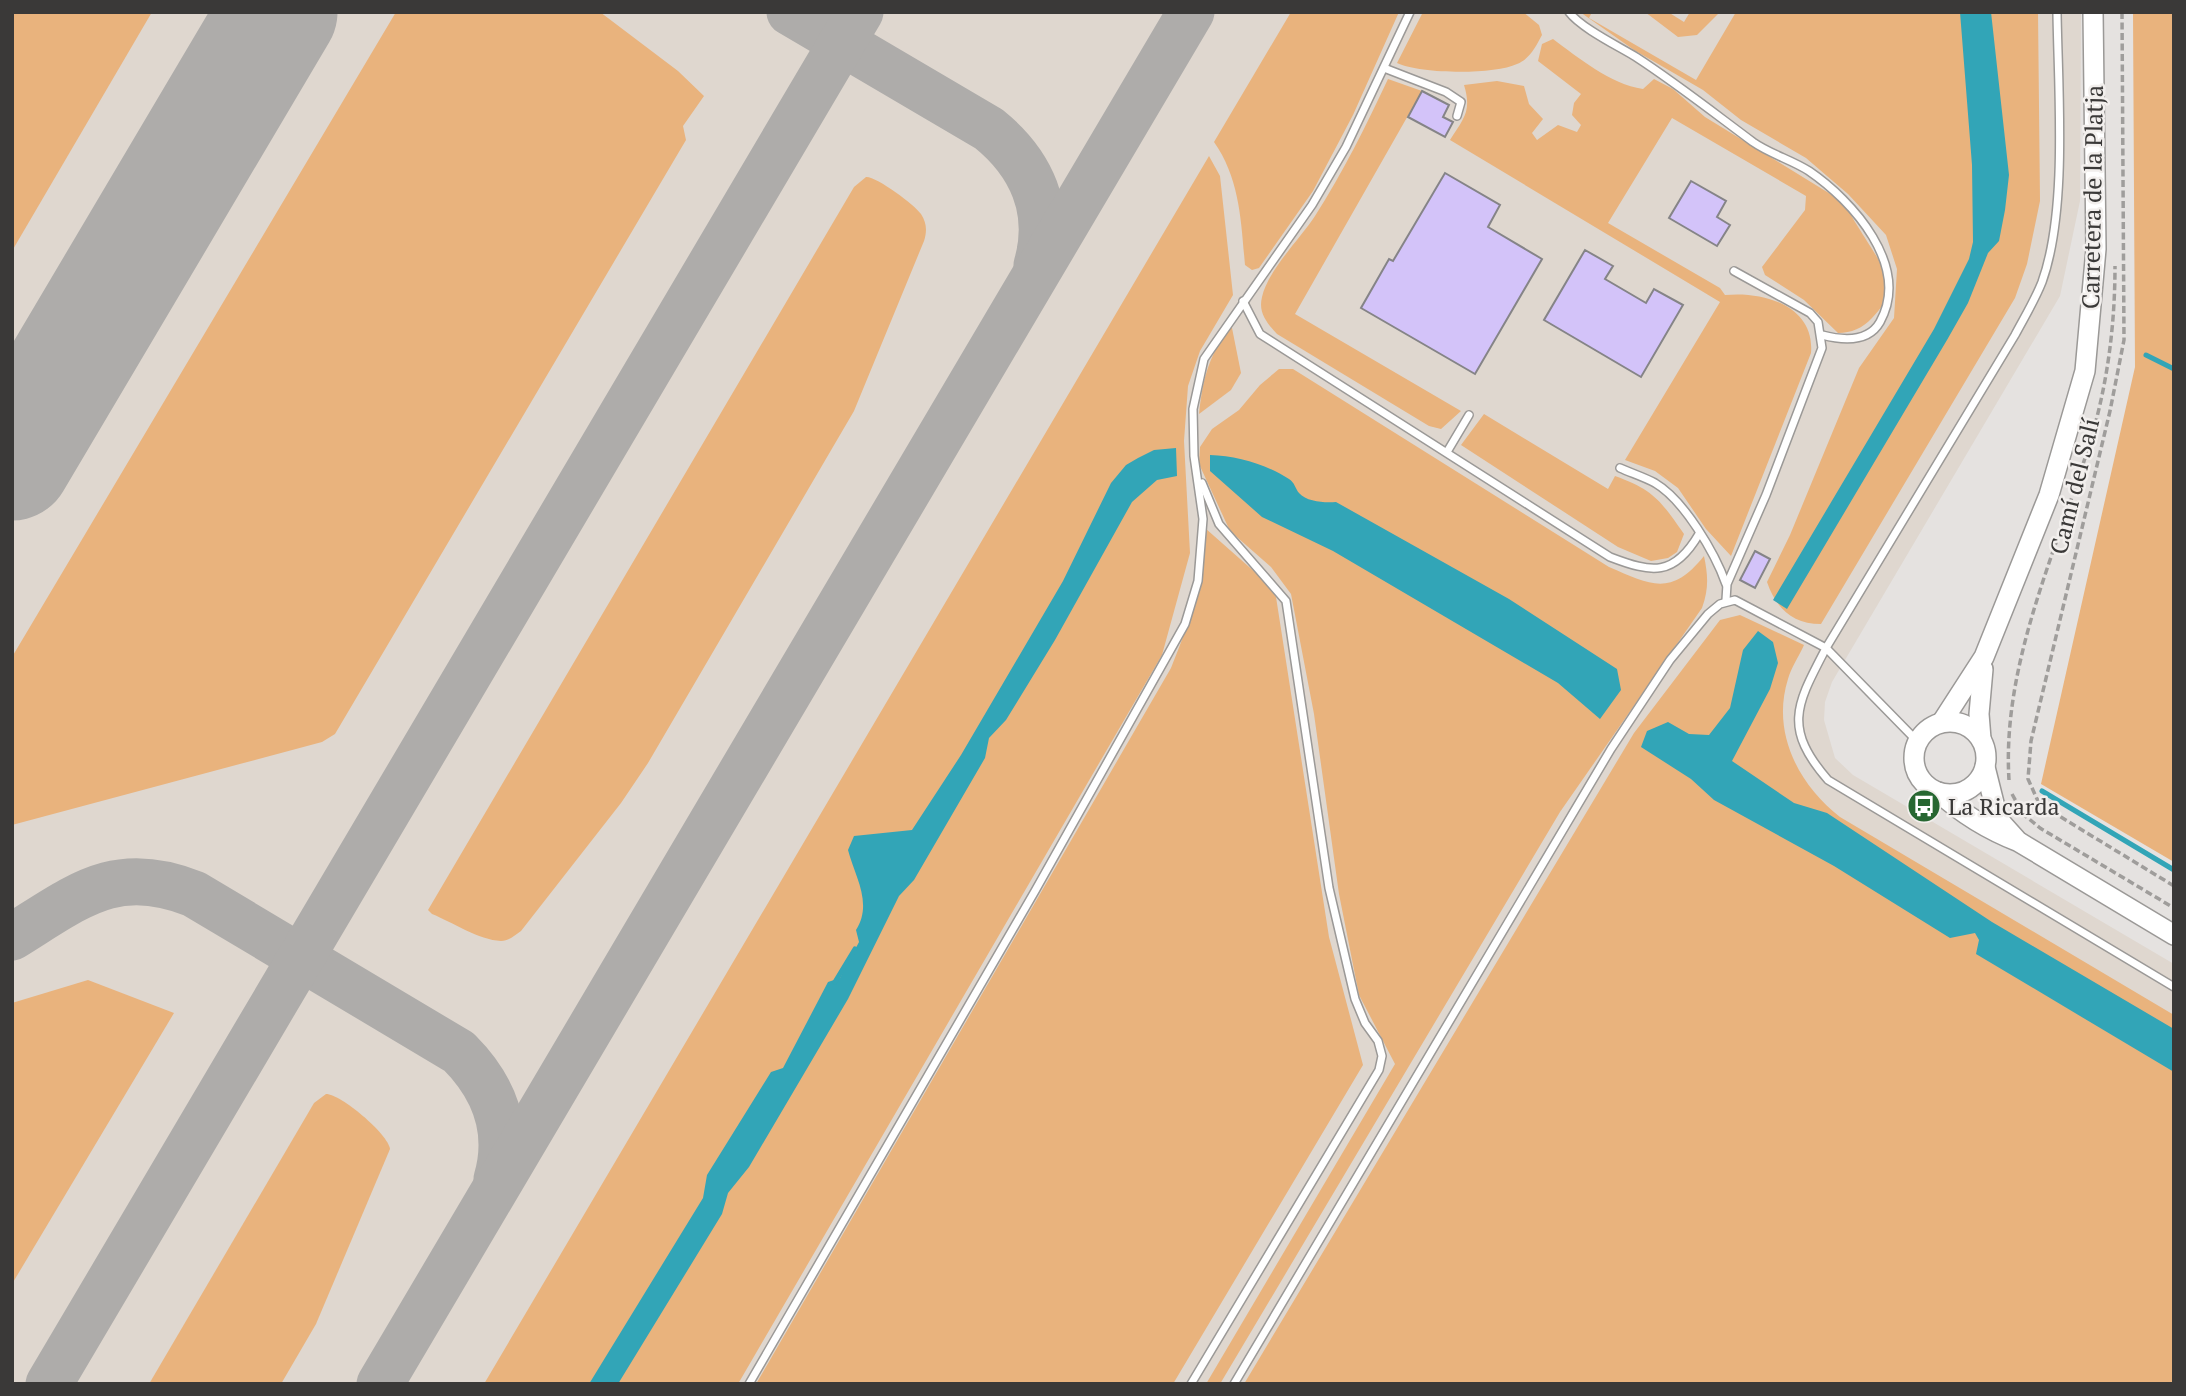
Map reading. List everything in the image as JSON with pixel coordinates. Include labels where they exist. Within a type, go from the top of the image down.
[{"type":"street","name":"Carretera de la Platja","points":[[1942,722],[1970,684],[1984,657],[2049,495],[2085,371],[2096,249],[2093,12]]},
{"type":"street","name":"Carretera de la Platja","points":[[1982,739],[1980,701],[1984,657]]},
{"type":"street","points":[[2019,842],[1998,819],[1985,767],[1986,749],[1982,739],[1964,724],[1942,722],[1924,732],[1917,741],[1914,752],[1916,771],[1923,783],[1994,832],[2019,842],[2174,935]]},
{"type":"street","points":[[1938,792],[1955,794],[1967,790],[1978,782],[1985,767]]},
{"type":"lane","points":[[749,1384],[1035,891],[1185,624],[1198,581],[1203,519],[1194,456],[1193,409],[1204,359],[1312,205],[1346,147],[1410,12]]},
{"type":"lane","points":[[1569,12],[1648,65],[1756,144],[1808,170],[1832,189],[1866,226],[1887,266],[1889,292],[1880,324],[1864,335],[1844,341],[1822,335]]},
{"type":"lane","points":[[2057,12],[2058,175],[2053,230],[2042,281],[2015,335],[1826,648],[1800,698],[1798,725],[1801,743],[1828,780],[2174,987]]},
{"type":"lane","points":[[1384,68],[1446,92],[1461,102],[1457,116]]},
{"type":"lane","points":[[1726,600],[1727,584],[1766,495],[1822,348],[1818,322],[1810,313],[1734,271]]},
{"type":"lane","points":[[1243,301],[1260,334],[1610,557],[1642,569],[1660,569],[1678,562],[1699,534]]},
{"type":"lane","points":[[1447,452],[1469,415]]},
{"type":"lane","points":[[1191,1384],[1379,1070],[1382,1056],[1378,1041],[1355,999],[1339,939],[1286,601],[1219,524],[1204,491],[1194,456]]},
{"type":"lane","points":[[1620,468],[1655,483],[1670,494],[1721,568],[1727,584]]},
{"type":"lane","points":[[1234,1384],[1586,789],[1670,660],[1708,614],[1726,600],[1735,600],[1826,648],[1917,741]]},
{"type":"path","name":"Camí del Salí","points":[[2122,12],[2125,248],[2121,365],[2033,730],[2028,779],[2037,799],[2046,808],[2174,886]]},
{"type":"path","points":[[2115,253],[2113,314],[2106,377],[2087,454],[2028,635],[2013,709],[2009,779],[2017,806],[2035,824],[2174,908]]},
{"type":"shaded area","points":[[12,12],[2081,12],[2080,201],[2060,296],[1832,682],[1825,702],[1824,720],[1835,758],[1853,775],[2174,964],[2174,1384],[12,1384]]},
{"type":"shaded area","points":[[12,12],[152,12],[12,251]]},
{"type":"shaded area","points":[[396,12],[600,12],[678,71],[704,96],[683,126],[686,140],[335,734],[322,742],[12,825],[12,657]]},
{"type":"shaded area","points":[[1291,12],[1399,12],[1353,115],[1313,191],[1259,268],[1252,270],[1245,265],[1234,186],[1223,156],[1214,142]]},
{"type":"shaded area","points":[[1423,12],[1523,12],[1539,25],[1542,35],[1526,59],[1506,68],[1439,71],[1397,63]]},
{"type":"shaded area","points":[[1580,12],[1592,12],[1589,18],[1696,80],[1736,12],[2038,12],[2040,201],[2027,264],[2015,298],[1821,624],[1802,621],[1786,613],[1775,600],[1767,582],[1790,535],[1859,368],[1894,318],[1897,269],[1886,235],[1848,194],[1806,158],[1741,120],[1703,90],[1634,50]]},
{"type":"shaded area","points":[[1645,12],[1668,12],[1684,22],[1690,12],[1720,12],[1697,35],[1678,37]]},
{"type":"shaded area","points":[[2133,12],[2174,12],[2174,862],[2041,784],[2135,367]]},
{"type":"shaded area","points":[[1553,39],[1595,69],[1619,82],[1643,89],[1654,79],[1673,89],[1705,117],[1845,203],[1886,273],[1888,291],[1879,310],[1861,327],[1838,333],[1804,300],[1765,275],[1762,267],[1805,210],[1806,196],[1672,118],[1608,223],[1720,288],[1725,295],[1755,296],[1784,305],[1796,313],[1805,324],[1810,337],[1811,353],[1731,556],[1706,529],[1678,488],[1655,471],[1625,460],[1720,302],[1450,140],[1467,108],[1464,85],[1497,81],[1524,86],[1529,104],[1543,119],[1532,133],[1537,140],[1558,125],[1577,132],[1581,125],[1572,115],[1574,103],[1581,94],[1538,61],[1542,44]]},
{"type":"shaded area","points":[[1388,79],[1422,91],[1295,314],[1461,411],[1441,429],[1429,426],[1277,334],[1267,322],[1261,308],[1265,287],[1271,276],[1325,199],[1354,149]]},
{"type":"shaded area","points":[[1209,156],[1220,176],[1233,295],[1200,351],[1188,386],[1184,441],[1190,553],[1162,655],[738,1384],[484,1384]]},
{"type":"shaded area","points":[[866,177],[886,186],[917,210],[925,224],[924,241],[854,411],[648,763],[621,803],[521,931],[514,936],[504,941],[493,940],[432,914],[428,910],[854,187]]},
{"type":"shaded area","points":[[1231,323],[1241,373],[1231,390],[1199,414],[1209,366]]},
{"type":"shaded area","points":[[1279,369],[1293,369],[1609,567],[1637,579],[1660,584],[1681,578],[1704,556],[1707,588],[1702,608],[1560,812],[1220,1384],[1206,1384],[1395,1064],[1359,995],[1339,894],[1314,714],[1291,594],[1271,567],[1230,531],[1199,464],[1200,447],[1212,429],[1239,410],[1260,385]]},
{"type":"shaded area","points":[[1484,414],[1608,489],[1615,476],[1648,492],[1662,505],[1684,534],[1677,552],[1668,558],[1651,561],[1618,547],[1461,445]]},
{"type":"shaded area","points":[[1205,528],[1265,581],[1276,597],[1329,937],[1363,1065],[1173,1384],[756,1384],[1171,668],[1195,600]]},
{"type":"shaded area","points":[[1740,615],[1804,645],[1788,679],[1783,719],[1792,756],[1812,790],[1825,804],[1840,817],[2174,1015],[2174,1384],[1244,1384],[1634,733],[1720,620]]},
{"type":"shaded area","points":[[88,980],[174,1013],[12,1284],[12,1003]]},
{"type":"shaded area","points":[[326,1094],[342,1100],[363,1116],[381,1134],[390,1149],[316,1324],[281,1384],[149,1384],[314,1103]]},
{"type":"water","points":[[1960,12],[1991,12],[2009,175],[1999,241],[1988,253],[1968,303],[1947,340],[1787,609],[1773,600],[1934,329],[1969,259],[1973,242],[1972,165]]},
{"type":"water","points":[[1176,448],[1177,476],[1157,480],[1132,502],[1055,640],[1006,720],[989,738],[985,758],[914,880],[899,896],[848,999],[749,1167],[728,1193],[722,1214],[618,1384],[589,1384],[703,1198],[707,1175],[771,1072],[783,1068],[828,982],[840,978],[859,942],[856,930],[861,920],[863,900],[848,850],[854,836],[912,830],[961,755],[1063,581],[1111,483],[1126,465],[1138,458],[1154,450]]},
{"type":"water","points":[[1210,455],[1241,459],[1271,469],[1291,481],[1299,493],[1307,498],[1336,502],[1509,599],[1617,669],[1621,690],[1600,719],[1558,683],[1333,551],[1262,517],[1210,471]]},
{"type":"water","points":[[1758,631],[1773,642],[1778,663],[1770,689],[1732,761],[1794,803],[1827,813],[1992,922],[2174,1029],[2174,1072],[1976,954],[1979,940],[1975,933],[1950,938],[1834,866],[1714,800],[1691,779],[1641,747],[1647,731],[1668,722],[1689,734],[1709,735],[1730,708],[1743,650]]},
{"type":"building","points":[[1422,91],[1449,105],[1443,117],[1453,122],[1445,137],[1408,117]]},
{"type":"building","points":[[1445,173],[1500,205],[1488,227],[1542,259],[1475,374],[1361,308],[1389,259],[1393,261]]},
{"type":"building","points":[[1691,181],[1726,201],[1717,217],[1730,225],[1717,246],[1669,218]]},
{"type":"building","points":[[1585,250],[1613,266],[1605,279],[1646,303],[1654,289],[1683,305],[1641,377],[1544,320]]},
{"type":"building","points":[[1755,551],[1770,559],[1755,588],[1740,580]]},
{"type":"waterway","points":[[2146,355],[2174,369]]},
{"type":"waterway","points":[[2042,791],[2174,870]]},
{"type":"waterway","points":[[835,982],[855,949]]},
{"type":"taxiway","points":[[790,12],[989,129],[1004,142],[1027,172],[1040,207],[1041,245],[1037,265]]},
{"type":"taxiway","points":[[49,1384],[860,12]]},
{"type":"taxiway","points":[[380,1384],[1191,12]]},
{"type":"taxiway","points":[[12,937],[77,897],[119,883],[166,885],[194,894],[459,1052],[482,1080],[496,1111],[502,1144],[497,1179]]},
{"type":"runway","points":[[12,461],[278,12]]},
{"type":"place","name":"La Ricarda","points":[[1924,806]]}]
